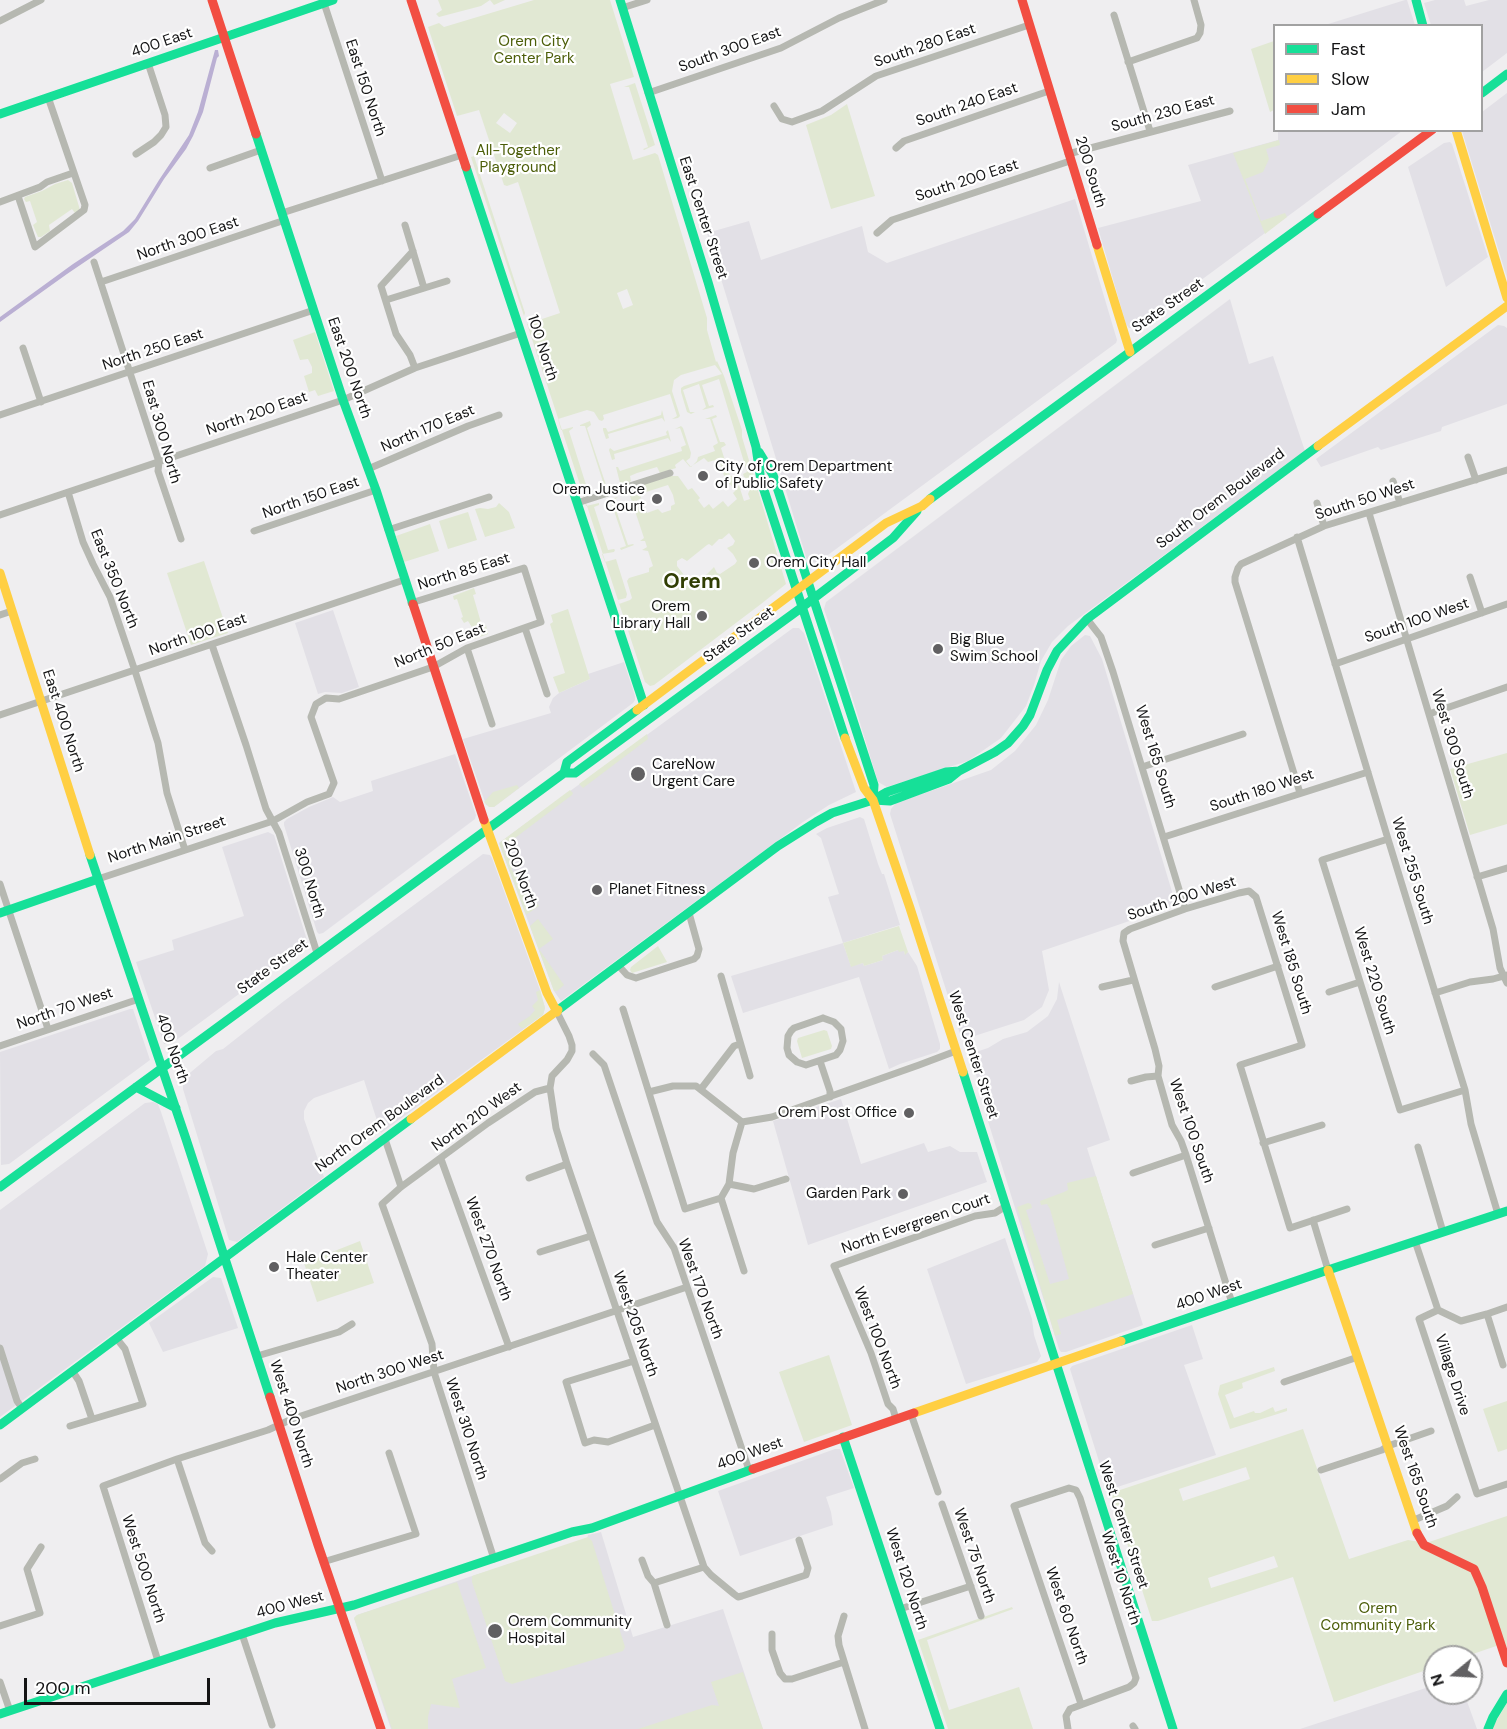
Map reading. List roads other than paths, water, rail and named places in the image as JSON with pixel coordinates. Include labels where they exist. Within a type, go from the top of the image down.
[{"type":"main road","name":"East 200 North","points":[[212,0],[459,746]]},
{"type":"main road","name":"100 North","points":[[411,0],[644,705]]},
{"type":"main road","name":"200 South","points":[[1022,0],[1130,352]]},
{"type":"main road","points":[[1416,0],[1422,24]]},
{"type":"main road","name":"400 East","points":[[0,114],[328,2]]},
{"type":"main road","name":"East Center Street","points":[[621,4],[708,282],[756,447],[761,481],[801,608]]},
{"type":"main road","points":[[1483,92],[1507,74]]},
{"type":"main road","name":"State Street","points":[[564,773],[567,762],[886,523],[921,506],[1429,132]]},
{"type":"main road","points":[[1457,132],[1507,298]]},
{"type":"main road","name":"South Orem Boulevard","points":[[873,800],[890,801],[949,779],[1008,743],[1023,726],[1035,703],[1052,659],[1066,640],[1087,619],[1507,306]]},
{"type":"main road","name":"East Center Street","points":[[756,447],[773,475],[813,599]]},
{"type":"main road","name":"State Street","points":[[0,1187],[564,773],[575,773],[801,608],[893,538],[921,506]]},
{"type":"main road","name":"East 400 North","points":[[0,573],[98,879]]},
{"type":"main road","name":"West Center Street","points":[[813,599],[874,785],[873,800]]},
{"type":"main road","name":"West Center Street","points":[[801,608],[864,788],[873,800],[956,1051],[1173,1729]]},
{"type":"main road","points":[[632,732],[644,705]]},
{"type":"main road","name":"200 North","points":[[459,746],[483,819],[547,993],[557,1011]]},
{"type":"main road","name":"North Orem Boulevard","points":[[0,1425],[778,846],[826,816],[873,800]]},
{"type":"main road","points":[[98,879],[139,999]]},
{"type":"main road","name":"North Main Street","points":[[4,911],[98,879]]},
{"type":"main road","name":"400 North","points":[[139,999],[176,1108]]},
{"type":"main road","points":[[136,1087],[176,1108]]},
{"type":"main road","name":"West 400 North","points":[[176,1108],[323,1562],[381,1729]]},
{"type":"main road","name":"400 West","points":[[5,1712],[276,1623],[354,1605],[572,1532],[592,1528],[843,1437],[1503,1212]]},
{"type":"main road","name":"West 165 South","points":[[1328,1270],[1419,1538],[1424,1545],[1474,1569],[1507,1663]]},
{"type":"main road","name":"West 120 North","points":[[843,1437],[940,1729]]},
{"type":"main road","points":[[1488,1729],[1507,1694]]},
{"type":"street","points":[[0,21],[40,0]]},
{"type":"street","points":[[621,4],[647,0]]},
{"type":"street","name":"South 300 East","points":[[648,93],[781,48],[818,28],[884,0]]},
{"type":"street","points":[[1128,62],[1197,38],[1201,25],[1194,0]]},
{"type":"street","name":"East 150 North","points":[[328,2],[382,182]]},
{"type":"street","points":[[1114,15],[1150,131]]},
{"type":"street","name":"South 280 East","points":[[774,106],[782,119],[793,122],[822,111],[876,76],[1029,26]]},
{"type":"street","points":[[136,154],[154,142],[166,127],[165,115],[147,63]]},
{"type":"street","name":"South 240 East","points":[[896,148],[904,141],[1049,91]]},
{"type":"street","points":[[18,196],[35,247],[84,210],[85,206],[48,97]]},
{"type":"street","name":"South 230 East","points":[[1069,157],[1150,131],[1230,111]]},
{"type":"street","points":[[210,168],[261,150]]},
{"type":"street","name":"North 300 East","points":[[101,282],[462,155]]},
{"type":"street","name":"South 200 East","points":[[877,233],[892,220],[1069,157]]},
{"type":"street","points":[[0,202],[74,173]]},
{"type":"street","points":[[405,225],[424,288]]},
{"type":"street","points":[[413,251],[381,286],[396,334],[415,368]]},
{"type":"street","name":"East 300 North","points":[[94,262],[159,462],[158,471],[181,540]]},
{"type":"street","points":[[386,300],[447,281]]},
{"type":"street","name":"North 250 East","points":[[0,415],[314,310]]},
{"type":"street","name":"North 200 East","points":[[0,514],[343,400],[415,368],[521,333]]},
{"type":"street","points":[[23,348],[41,402]]},
{"type":"street","name":"North 170 East","points":[[368,469],[499,415]]},
{"type":"street","points":[[1468,457],[1476,480]]},
{"type":"street","name":"South 50 West","points":[[1300,793],[1235,582],[1237,570],[1241,564],[1324,526],[1507,470]]},
{"type":"street","points":[[577,503],[670,473]]},
{"type":"street","points":[[1393,481],[1400,503]]},
{"type":"street","name":"North 150 East","points":[[254,531],[376,490]]},
{"type":"street","name":"East 350 North","points":[[68,492],[83,542],[110,597],[135,671],[158,743],[167,794],[185,850]]},
{"type":"street","points":[[388,530],[489,497]]},
{"type":"street","points":[[1317,503],[1324,526]]},
{"type":"street","name":"West 300 South","points":[[1369,513],[1493,929],[1500,968],[1506,978]]},
{"type":"street","name":"West 255 South","points":[[1298,537],[1465,1090],[1471,1124],[1503,1212]]},
{"type":"street","name":"North 85 East","points":[[411,603],[524,568],[541,622]]},
{"type":"street","points":[[1470,577],[1482,613]]},
{"type":"street","name":"North 100 East","points":[[0,715],[404,580]]},
{"type":"street","name":"South 100 West","points":[[1335,664],[1507,604]]},
{"type":"street","points":[[0,615],[12,611]]},
{"type":"street","name":"West 165 South","points":[[1087,619],[1101,637],[1185,909]]},
{"type":"street","name":"North 50 East","points":[[334,783],[311,717],[316,704],[326,698],[339,699],[433,667],[467,648],[541,622]]},
{"type":"street","points":[[525,628],[547,694]]},
{"type":"street","points":[[212,645],[266,809],[273,821]]},
{"type":"street","points":[[467,648],[492,724]]},
{"type":"street","points":[[1429,714],[1507,687]]},
{"type":"street","points":[[1142,767],[1243,734]]},
{"type":"street","name":"South 180 West","points":[[1164,837],[1368,772]]},
{"type":"street","name":"North Main Street","points":[[98,879],[273,821],[307,802],[329,794],[334,783]]},
{"type":"street","name":"300 North","points":[[273,821],[279,832],[317,953]]},
{"type":"street","name":"West 220 South","points":[[1388,839],[1322,860],[1400,1110],[1465,1090]]},
{"type":"street","points":[[1477,877],[1507,867]]},
{"type":"street","points":[[0,884],[4,911],[48,1029]]},
{"type":"street","name":"South 200 West","points":[[1124,933],[1185,909],[1249,891]]},
{"type":"street","name":"West 185 South","points":[[1249,891],[1256,897],[1302,1045],[1240,1065],[1263,1143]]},
{"type":"street","points":[[618,965],[627,975],[636,978],[694,959],[699,949],[689,913]]},
{"type":"street","name":"West 100 South","points":[[1124,933],[1123,941],[1155,1049],[1159,1066],[1158,1076],[1172,1125],[1186,1155],[1232,1303]]},
{"type":"street","points":[[1215,987],[1278,966]]},
{"type":"street","points":[[721,976],[750,1076]]},
{"type":"street","points":[[1435,993],[1470,982],[1506,978]]},
{"type":"street","points":[[1102,987],[1133,980]]},
{"type":"street","points":[[1329,992],[1360,982]]},
{"type":"street","name":"North 70 West","points":[[0,1046],[139,999]]},
{"type":"street","points":[[623,1009],[685,1209],[721,1198],[729,1184],[733,1153],[742,1122]]},
{"type":"street","points":[[550,1088],[552,1076],[572,1051],[572,1045],[557,1011]]},
{"type":"street","points":[[823,1018],[832,1021],[841,1029],[843,1041],[836,1055],[820,1061],[806,1065],[797,1062],[789,1054],[787,1041],[794,1028],[823,1018]]},
{"type":"street","points":[[701,1089],[734,1046],[740,1044]]},
{"type":"street","points":[[650,1092],[673,1086],[696,1086],[742,1122],[772,1117],[956,1051]]},
{"type":"street","name":"West 170 North","points":[[593,1054],[604,1065],[657,1222],[674,1248],[749,1470]]},
{"type":"street","points":[[820,1061],[830,1097]]},
{"type":"street","points":[[1131,1081],[1158,1076]]},
{"type":"street","name":"North 210 West","points":[[382,1204],[401,1187],[441,1160],[488,1123],[535,1092],[550,1088]]},
{"type":"street","name":"West 205 North","points":[[550,1088],[556,1128],[567,1164],[704,1567]]},
{"type":"street","points":[[1322,1125],[1263,1143],[1290,1228],[1347,1209]]},
{"type":"street","points":[[384,1139],[401,1187]]},
{"type":"street","points":[[1418,1147],[1443,1232]]},
{"type":"street","points":[[1133,1173],[1186,1155]]},
{"type":"street","name":"West 270 North","points":[[441,1160],[509,1347]]},
{"type":"street","points":[[529,1178],[567,1164]]},
{"type":"street","points":[[729,1184],[754,1189],[786,1179]]},
{"type":"street","points":[[721,1198],[744,1271]]},
{"type":"street","name":"West 310 North","points":[[382,1204],[432,1344],[434,1372],[494,1559]]},
{"type":"street","name":"North Evergreen Court","points":[[834,1266],[975,1216],[995,1213],[1006,1206]]},
{"type":"street","points":[[1313,1220],[1328,1270]]},
{"type":"street","points":[[1155,1245],[1209,1228]]},
{"type":"street","points":[[540,1252],[591,1236]]},
{"type":"street","points":[[1415,1241],[1438,1310],[1461,1321],[1507,1307]]},
{"type":"street","name":"West 100 North","points":[[834,1266],[872,1353],[888,1404],[896,1419]]},
{"type":"street","name":"North 300 West","points":[[103,1486],[268,1430],[278,1424],[687,1287]]},
{"type":"street","name":"Village Drive","points":[[1438,1310],[1419,1319],[1477,1494],[1507,1484]]},
{"type":"street","points":[[1487,1314],[1503,1365]]},
{"type":"street","points":[[257,1356],[339,1332],[352,1324]]},
{"type":"street","points":[[70,1426],[143,1404],[125,1349],[117,1339]]},
{"type":"street","points":[[0,1348],[17,1401],[22,1408]]},
{"type":"street","points":[[1284,1382],[1358,1357]]},
{"type":"street","points":[[634,1361],[566,1382],[585,1443],[594,1440],[608,1442],[655,1425]]},
{"type":"street","points":[[73,1372],[79,1381],[92,1419]]},
{"type":"street","name":"West 75 North","points":[[911,1414],[938,1492]]},
{"type":"street","points":[[1321,1470],[1431,1431]]},
{"type":"street","points":[[323,1562],[416,1534],[389,1453]]},
{"type":"street","points":[[0,1479],[22,1464],[35,1459]]},
{"type":"street","points":[[177,1459],[205,1543],[212,1551]]},
{"type":"street","name":"West 500 North","points":[[103,1486],[158,1661]]},
{"type":"street","name":"West 10 North","points":[[1014,1506],[1065,1488],[1076,1490],[1081,1503],[1136,1678],[1129,1687],[1081,1704]]},
{"type":"street","points":[[1414,1520],[1447,1506],[1457,1497]]},
{"type":"street","name":"West 75 North","points":[[942,1504],[981,1616]]},
{"type":"street","name":"West 60 North","points":[[1014,1506],[1081,1704]]},
{"type":"street","points":[[654,1583],[704,1567],[738,1597],[803,1577],[808,1568],[799,1540]]},
{"type":"street","points":[[0,1626],[40,1613],[27,1569],[41,1547]]},
{"type":"street","points":[[642,1560],[648,1576],[654,1583],[667,1625]]},
{"type":"street","points":[[900,1610],[971,1586]]},
{"type":"street","points":[[844,1616],[838,1636],[865,1729]]},
{"type":"street","points":[[242,1634],[272,1725]]},
{"type":"street","points":[[772,1634],[772,1650],[780,1673],[785,1679],[792,1679],[844,1662]]},
{"type":"street","points":[[0,1682],[5,1712]]},
{"type":"street","points":[[1068,1729],[1066,1716],[1070,1709],[1081,1704]]},
{"type":"place","name":"City of Orem Department of Public Safety","points":[[703,476]]},
{"type":"place","name":"Orem Justice Court","points":[[657,499]]},
{"type":"place","name":"Orem City Hall","points":[[754,563]]},
{"type":"place","name":"Orem Library Hall","points":[[702,616]]},
{"type":"place","name":"Big Blue Swim School","points":[[938,649]]},
{"type":"place","name":"CareNow Urgent Care","points":[[638,774]]},
{"type":"place","name":"Planet Fitness","points":[[597,890]]},
{"type":"place","name":"Orem Post Office","points":[[909,1113]]},
{"type":"place","name":"Garden Park","points":[[903,1194]]},
{"type":"place","name":"Hale Center Theater","points":[[274,1267]]},
{"type":"place","name":"Orem Community Hospital","points":[[495,1631]]},
{"type":"district","name":"Orem","points":[[692,582]]},
{"type":"park label","name":"Orem City Center Park","points":[[534,50]]},
{"type":"park label","name":"All-Together Playground","points":[[518,160]]},
{"type":"park label","name":"Orem Community Park","points":[[1378,1618]]}]
